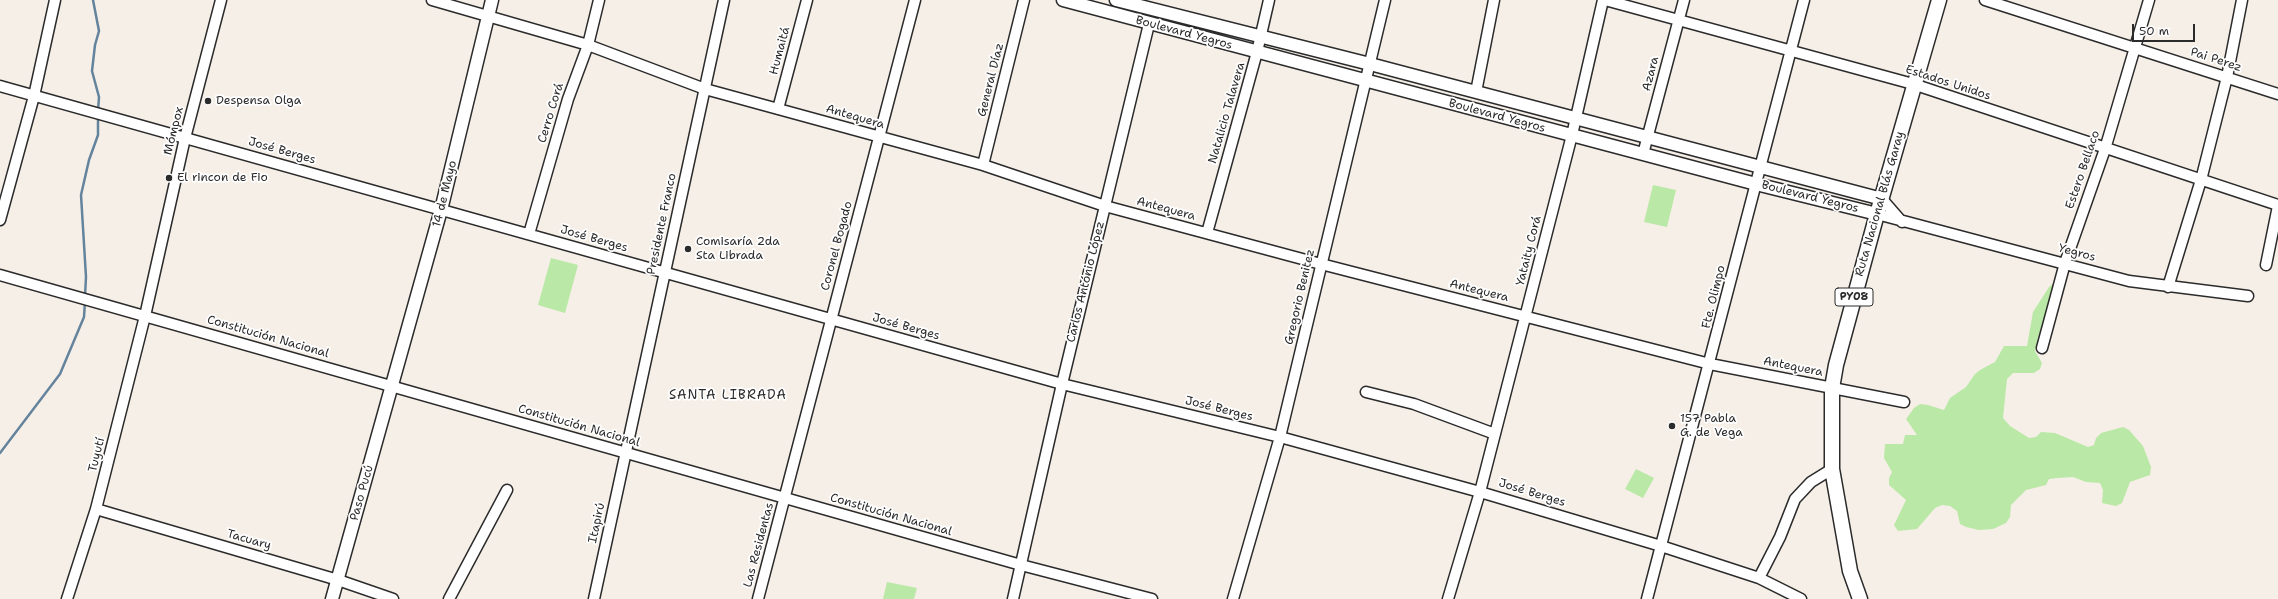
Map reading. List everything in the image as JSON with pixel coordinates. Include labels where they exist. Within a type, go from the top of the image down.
[{"type":"highway","name":"Ruta Nacional Blás Garay","points":[[1860,599],[1850,571],[1832,469],[1832,388],[1836,365],[1877,214],[1938,0]]},
{"type":"main road","name":"14 de Mayo","points":[[392,386],[441,210],[492,0]]},
{"type":"main road","name":"Boulevard Yegros","points":[[1063,0],[1148,24],[1572,136],[1877,214]]},
{"type":"main road","name":"Boulevard Yegros","points":[[1116,0],[1153,5],[1261,38],[1370,64],[1761,168],[1882,198]]},
{"type":"main road","name":"Carlos António López","points":[[1148,24],[1153,5]]},
{"type":"main road","name":"Paso Pucú","points":[[332,599],[392,386]]},
{"type":"street","points":[[0,220],[34,96],[55,0]]},
{"type":"street","name":"Mómpox","points":[[145,316],[185,138],[221,0]]},
{"type":"street","name":"Antequera","points":[[432,0],[489,15],[588,45],[705,89],[983,165],[1105,206],[1321,264],[1710,364],[1904,402]]},
{"type":"street","name":"Cerro Corá","points":[[529,234],[568,99],[588,45],[600,0]]},
{"type":"street","name":"Presidente Franco","points":[[626,453],[724,0]]},
{"type":"street","name":"Humaitá","points":[[778,109],[807,0]]},
{"type":"street","name":"Coronel Bogado","points":[[784,498],[915,0]]},
{"type":"street","name":"General Díaz","points":[[983,165],[1024,0]]},
{"type":"street","name":"Natalicio Talavera","points":[[1207,233],[1261,38],[1269,0]]},
{"type":"street","name":"Gregorio Benitez","points":[[1233,599],[1280,437],[1385,0]]},
{"type":"street","points":[[1476,92],[1494,0]]},
{"type":"street","name":"Estados Unidos","points":[[1604,0],[1789,52],[1913,84],[2278,206]]},
{"type":"street","name":"Yataity Corá","points":[[1448,599],[1480,492],[1572,136],[1604,0]]},
{"type":"street","name":"Azara","points":[[1643,154],[1684,0]]},
{"type":"street","name":"Fte. Olimpo","points":[[1647,599],[1710,364],[1761,168],[1789,52],[1804,0]]},
{"type":"street","name":"Pai Perez","points":[[1985,0],[2136,47],[2278,94]]},
{"type":"street","name":"Estero Bellaco","points":[[2042,348],[2065,263],[2105,149],[2149,0]]},
{"type":"street","points":[[2168,287],[2201,180],[2227,77],[2242,0]]},
{"type":"street","name":"Carlos António López","points":[[1013,599],[1062,384],[1148,24]]},
{"type":"street","name":"José Berges","points":[[0,86],[1062,384],[1280,437],[1480,492],[1661,546],[1759,578],[1801,599]]},
{"type":"street","points":[[1882,198],[1902,222]]},
{"type":"street","points":[[2266,265],[2278,206]]},
{"type":"street","name":"Boulevard Yegros","points":[[1877,214],[1902,222]]},
{"type":"street","name":"Yegros","points":[[1902,222],[2065,263],[2129,281],[2248,296]]},
{"type":"street","name":"Constitución Nacional","points":[[0,275],[1021,565],[1152,599]]},
{"type":"street","name":"Tuyutí","points":[[67,599],[96,509],[145,316]]},
{"type":"street","points":[[1366,392],[1414,404],[1495,434]]},
{"type":"street","name":"Itapirú","points":[[594,599],[626,453]]},
{"type":"street","points":[[1759,578],[1780,537],[1795,499],[1811,482],[1832,469]]},
{"type":"street","points":[[449,599],[506,490]]},
{"type":"street","name":"Las Residentas","points":[[758,599],[784,498]]},
{"type":"street","name":"Tacuary","points":[[96,509],[338,580],[393,599]]},
{"type":"green space","points":[[1653,185],[1676,190],[1667,227],[1644,222]]},
{"type":"green space","points":[[551,258],[578,265],[565,313],[538,305]]},
{"type":"green space","points":[[2055,282],[2056,288],[2048,317],[2038,337],[2035,351],[2042,363],[2040,369],[2034,373],[2013,373],[2007,379],[2003,418],[2010,426],[2029,438],[2036,437],[2041,432],[2055,433],[2088,447],[2094,445],[2096,438],[2101,433],[2123,427],[2129,430],[2143,446],[2151,467],[2150,475],[2130,482],[2122,503],[2116,506],[2102,503],[2103,490],[2100,483],[2086,482],[2073,477],[2057,478],[2049,479],[2046,485],[2026,490],[2011,505],[2010,517],[2006,523],[1993,529],[1979,530],[1966,527],[1960,524],[1957,511],[1950,506],[1942,505],[1935,508],[1917,529],[1898,531],[1894,525],[1906,500],[1889,485],[1889,478],[1892,472],[1884,458],[1885,444],[1903,444],[1905,435],[1917,435],[1906,419],[1914,408],[1920,404],[1944,410],[1950,398],[1966,387],[1975,374],[1995,362],[2004,346],[2027,346],[2033,312],[2049,287]]},
{"type":"green space","points":[[1636,469],[1654,478],[1643,498],[1625,489]]},
{"type":"green space","points":[[887,582],[917,588],[914,599],[883,599]]},
{"type":"waterway","points":[[93,0],[99,31],[95,45],[92,71],[99,97],[98,111]]},
{"type":"waterway","points":[[85,296],[86,277],[81,195],[89,160],[98,135],[98,116]]},
{"type":"waterway","points":[[0,453],[60,374],[84,317],[85,301]]},
{"type":"place","name":"Despensa Olga","points":[[208,101]]},
{"type":"place","name":"El rincon de Fio","points":[[169,178]]},
{"type":"place","name":"Comisaría 2da Sta Librada","points":[[688,249]]},
{"type":"place","name":"157 Pabla G. de Vega","points":[[1672,426]]},
{"type":"district","name":"SANTA LIBRADA","points":[[728,396]]}]
